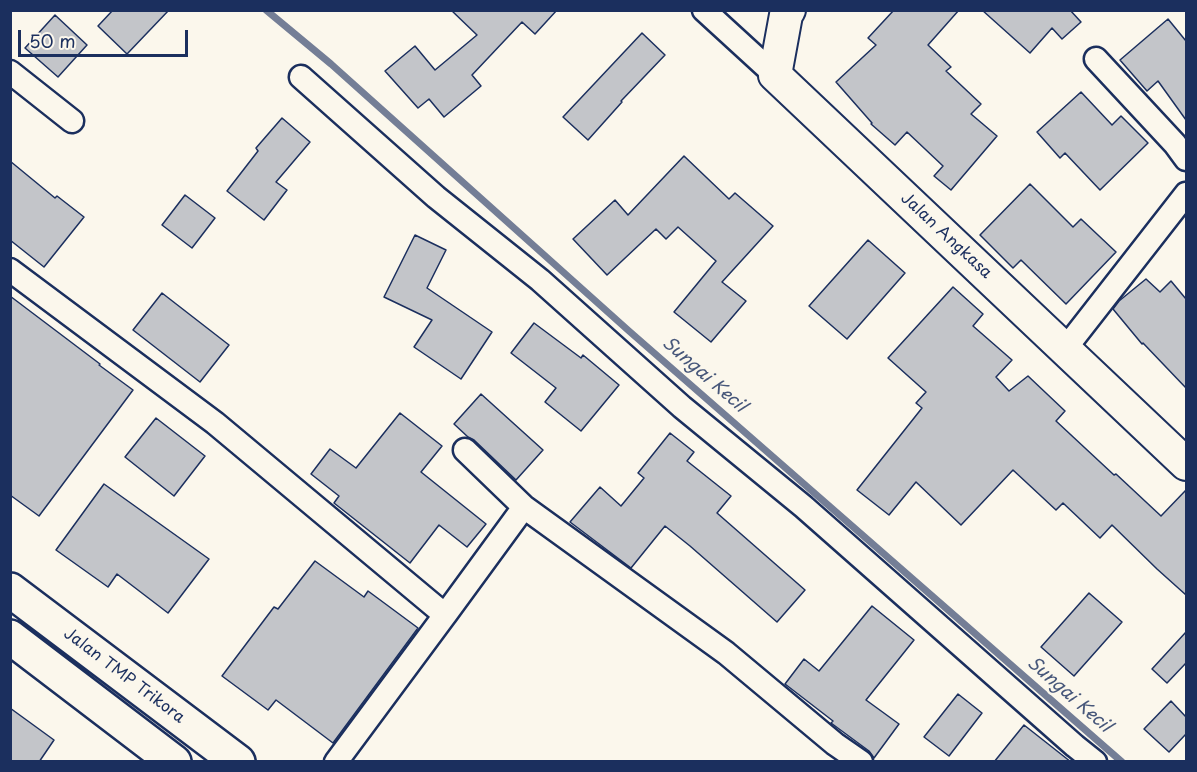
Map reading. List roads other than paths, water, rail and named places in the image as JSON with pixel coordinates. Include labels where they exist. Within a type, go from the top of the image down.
[{"type":"highway","name":"Jalan TMP Trikora","points":[[10,590],[238,762]]},
{"type":"highway","points":[[10,637],[174,762]]},
{"type":"street","name":"Jalan Angkasa","points":[[704,10],[1186,464]]},
{"type":"street","points":[[775,75],[786,15],[789,10]]},
{"type":"street","points":[[1096,59],[1175,144],[1186,159]]},
{"type":"street","points":[[10,72],[72,121]]},
{"type":"street","points":[[301,77],[436,197],[540,280],[682,407],[804,507],[1095,762]]},
{"type":"street","points":[[1065,349],[1186,194]]},
{"type":"street","points":[[10,270],[215,423],[445,615]]},
{"type":"street","points":[[465,450],[524,507],[726,652],[835,744],[861,762]]},
{"type":"street","points":[[336,762],[524,507]]},
{"type":"waterway","name":"Sungai Kecil","points":[[266,10],[331,64],[629,331],[1122,762]]}]
